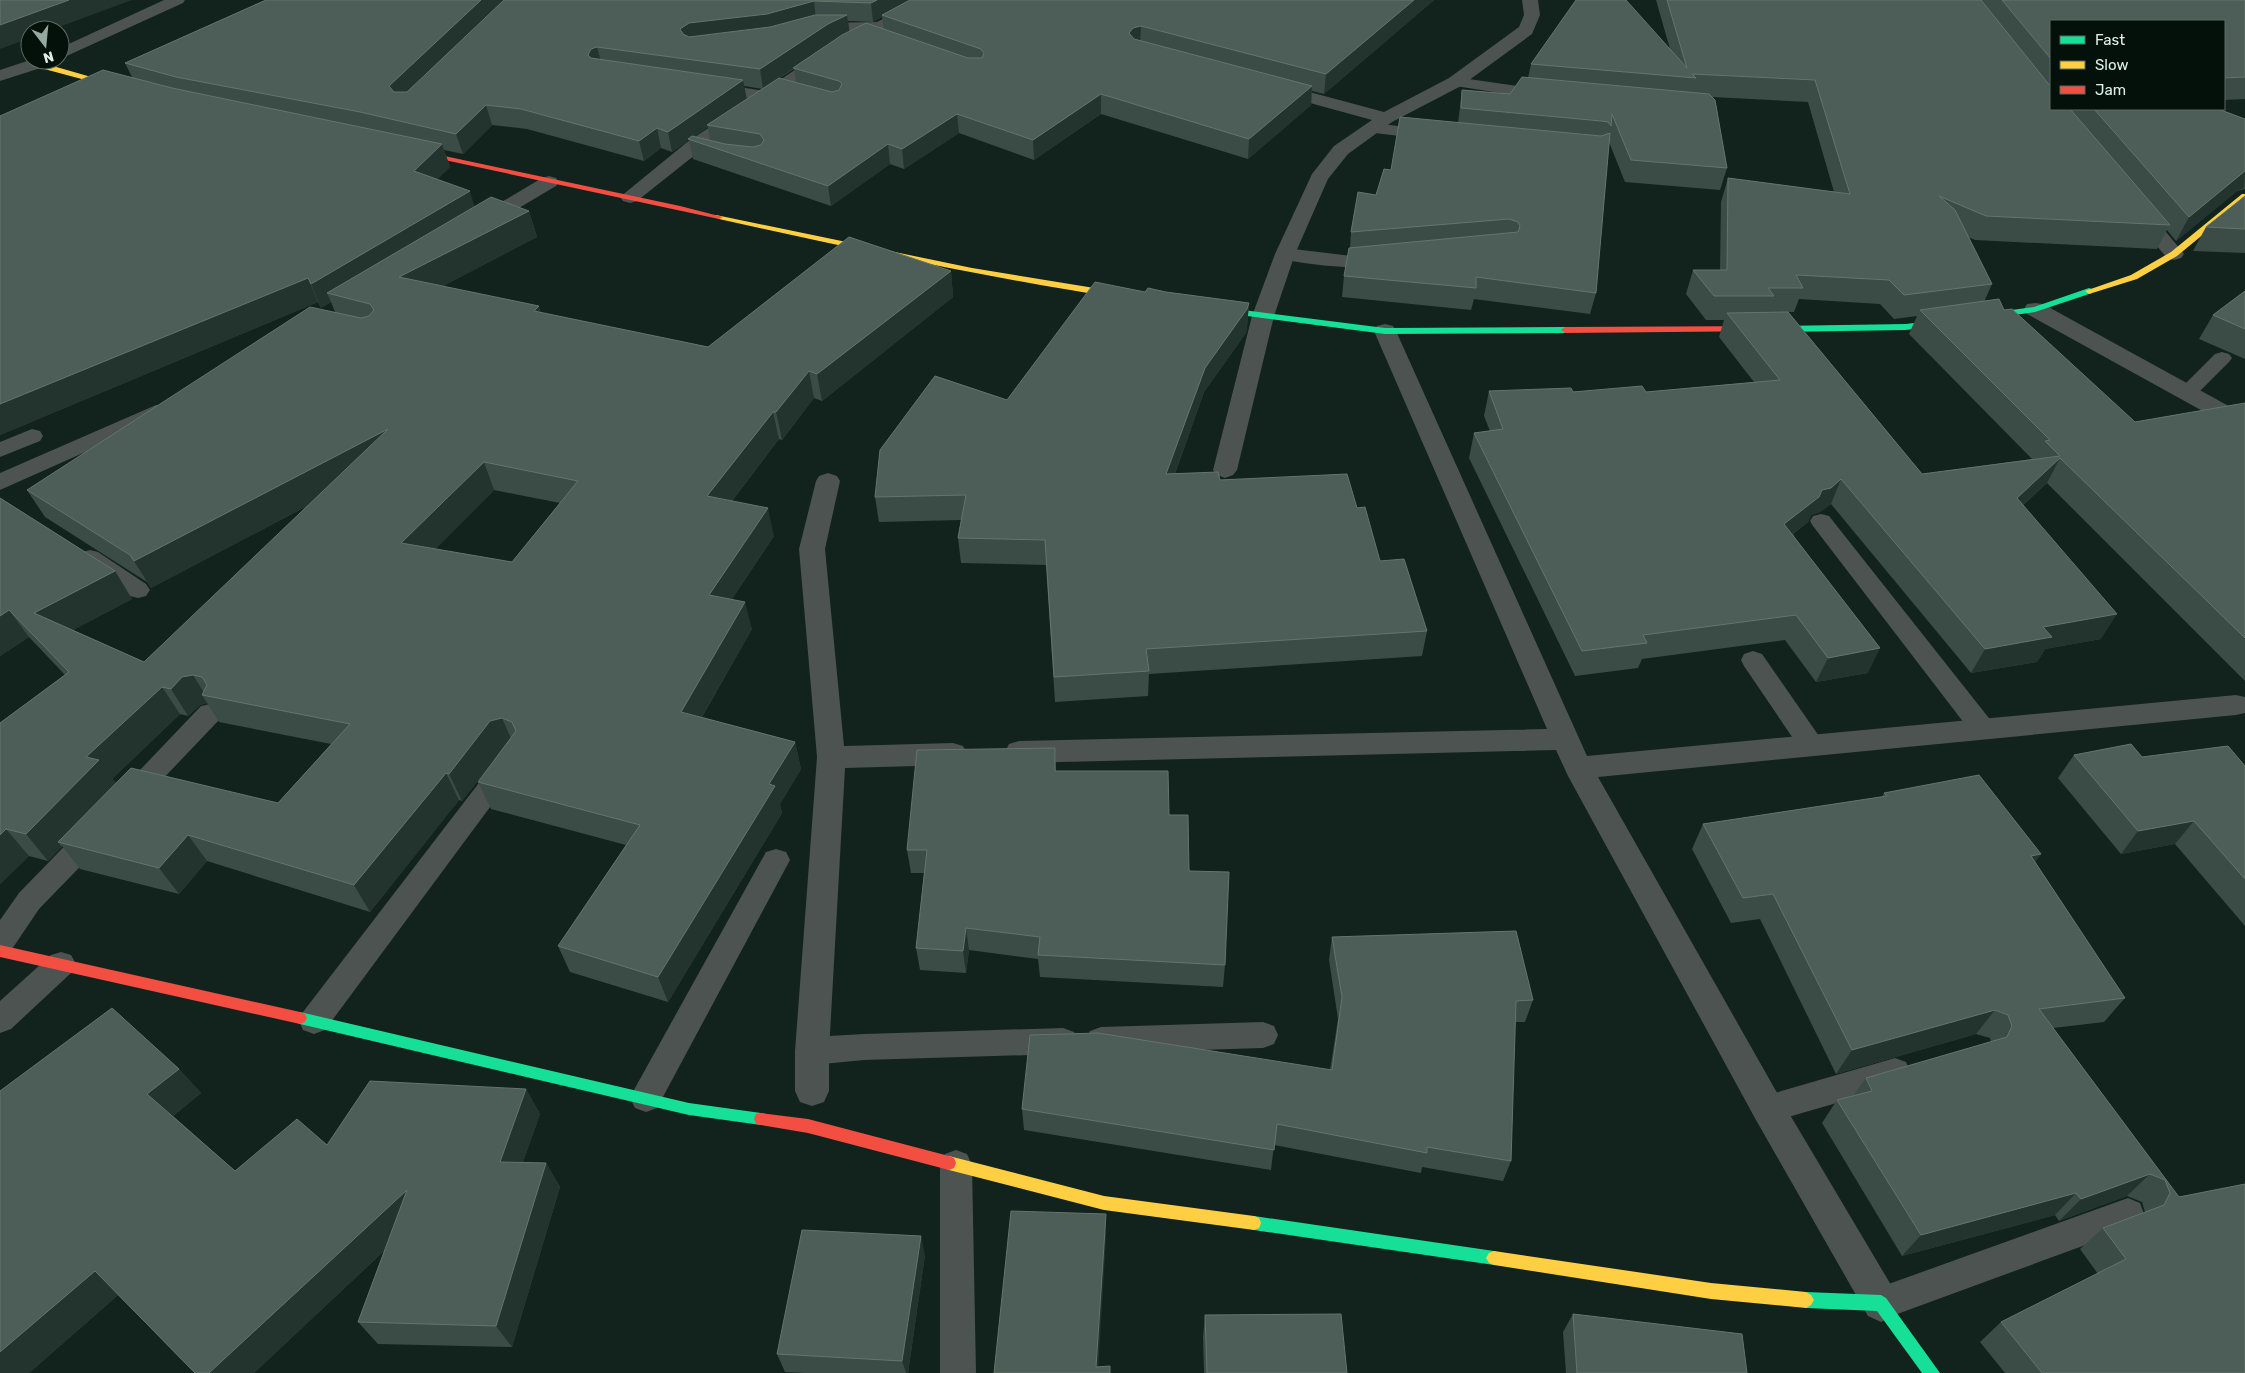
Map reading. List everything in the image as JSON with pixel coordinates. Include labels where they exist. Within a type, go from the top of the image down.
[{"type":"street","points":[[70,49],[177,0]]},
{"type":"street","points":[[630,197],[693,147],[838,49],[878,34],[932,0]]},
{"type":"street","points":[[1225,470],[1263,316],[1285,254],[1319,178],[1341,150],[1380,123],[1455,82],[1526,30],[1532,15],[1530,0]]},
{"type":"street","points":[[0,76],[20,69]]},
{"type":"street","points":[[67,70],[137,91]]},
{"type":"street","points":[[1263,85],[1380,123]]},
{"type":"street","points":[[394,146],[549,182],[630,197],[888,255],[1060,287],[1137,298]]},
{"type":"street","points":[[465,233],[549,182]]},
{"type":"street","points":[[1205,308],[1385,331],[1906,327],[2035,309],[2134,277],[2174,254],[2245,196]]},
{"type":"street","points":[[2129,201],[2174,254]]},
{"type":"street","points":[[2035,309],[2245,425]]},
{"type":"street","points":[[1385,331],[1578,768],[1768,1110],[1881,1303],[1932,1373]]},
{"type":"street","points":[[0,482],[174,403]]},
{"type":"street","points":[[812,1091],[812,1051],[831,757],[812,549],[828,481]]},
{"type":"street","points":[[1578,768],[2236,705]]},
{"type":"street","points":[[831,757],[1565,739]]},
{"type":"street","points":[[0,951],[314,1021],[689,1109],[808,1126],[1104,1203],[1309,1230],[1711,1291],[1796,1300],[1881,1303]]},
{"type":"lane","points":[[800,30],[837,26],[878,34]]},
{"type":"lane","points":[[1455,82],[1526,93],[1566,96]]},
{"type":"lane","points":[[700,86],[798,95]]},
{"type":"lane","points":[[1380,123],[1450,136]]},
{"type":"lane","points":[[693,147],[715,154]]},
{"type":"lane","points":[[1285,254],[1352,262],[1398,259]]},
{"type":"lane","points":[[2187,393],[2222,358]]},
{"type":"lane","points":[[0,450],[32,436]]},
{"type":"lane","points":[[1821,521],[1983,729]]},
{"type":"lane","points":[[72,547],[138,590]]},
{"type":"lane","points":[[1753,660],[1812,746]]},
{"type":"lane","points":[[0,943],[29,901],[210,713]]},
{"type":"lane","points":[[314,1021],[513,757]]},
{"type":"lane","points":[[646,1098],[776,860]]},
{"type":"lane","points":[[0,1020],[61,964]]},
{"type":"lane","points":[[812,1051],[874,1046],[1263,1035]]},
{"type":"lane","points":[[1768,1110],[1921,1065]]},
{"type":"lane","points":[[956,1165],[958,1373]]},
{"type":"lane","points":[[1881,1303],[2128,1214]]},
{"type":"building","points":[[0,0],[69,0],[0,25]]},
{"type":"building","points":[[266,0],[481,0],[389,86],[394,92],[407,92],[504,0],[877,0],[871,3],[814,1],[767,14],[689,23],[680,29],[683,34],[689,37],[770,27],[815,15],[847,15],[828,24],[760,69],[597,47],[591,49],[588,55],[591,58],[743,80],[668,132],[657,128],[639,141],[521,109],[486,105],[456,134],[360,112],[176,77],[125,63]]},
{"type":"building","points":[[910,0],[1414,0],[1326,74],[1141,26],[1133,28],[1129,33],[1134,39],[1312,86],[1249,139],[1101,94],[1033,140],[957,114],[902,149],[888,144],[828,186],[688,139],[692,136],[725,144],[753,147],[761,145],[764,140],[760,134],[707,125],[779,78],[832,92],[839,90],[842,84],[839,81],[793,68],[842,35],[866,23],[968,58],[982,58],[984,53],[981,49],[882,15]]},
{"type":"building","points":[[1576,0],[1626,0],[1687,68],[1667,0],[1981,0],[2050,86],[2050,110],[2071,110],[2170,225],[1986,216],[1939,196],[1955,210],[1992,284],[1904,295],[1889,280],[1796,275],[1803,288],[1768,288],[1774,296],[1714,296],[1693,270],[1727,270],[1728,178],[1850,194],[1815,80],[1692,74],[1696,78],[1531,64]]},
{"type":"building","points":[[2002,0],[2245,0],[2245,77],[2225,78],[2225,20],[2050,20],[2050,58]]},
{"type":"building","points":[[103,70],[172,88],[442,144],[414,171],[470,191],[311,284],[308,278],[0,404],[0,116]]},
{"type":"building","points":[[1522,77],[1709,94],[1715,100],[1727,168],[1631,160],[1612,114],[1611,126],[1608,122],[1601,121],[1461,108],[1462,90],[1510,94]]},
{"type":"building","points":[[2095,110],[2221,110],[2245,119],[2245,171],[2189,217]]},
{"type":"building","points":[[1400,117],[1601,136],[1610,133],[1596,293],[1476,277],[1476,288],[1344,276],[1349,248],[1518,232],[1520,226],[1518,222],[1509,219],[1351,232],[1358,192],[1376,195],[1384,169],[1391,170]]},
{"type":"building","points":[[2245,196],[2245,229],[2206,227]]},
{"type":"building","points":[[491,197],[529,211],[399,277],[539,306],[534,311],[708,347],[849,237],[951,271],[817,374],[809,371],[776,412],[773,412],[707,496],[768,508],[709,595],[745,602],[681,712],[795,742],[769,784],[775,786],[658,977],[558,946],[640,825],[478,782],[516,731],[512,722],[502,718],[490,721],[449,774],[446,773],[354,885],[188,835],[159,868],[58,842],[131,768],[278,803],[350,724],[202,695],[207,685],[202,677],[193,675],[182,677],[171,689],[162,687],[86,757],[99,760],[26,834],[6,829],[0,835],[0,723],[69,672],[9,610],[0,616],[0,498],[115,571],[34,613],[144,662],[388,429],[134,561],[130,555],[27,490],[310,307],[361,318],[369,316],[374,310],[370,304],[327,293]],"holes":[[[484,462],[578,481],[512,562],[401,543]]]},
{"type":"building","points":[[1095,282],[1145,292],[1148,288],[1249,303],[1247,309],[1205,368],[1166,474],[1218,472],[1220,480],[1347,474],[1357,508],[1365,507],[1380,561],[1404,559],[1427,631],[1146,649],[1149,671],[1054,677],[1045,540],[958,538],[966,495],[875,497],[880,450],[935,376],[1007,400]]},
{"type":"building","points":[[2245,291],[2245,329],[2213,315]]},
{"type":"building","points":[[1999,299],[2004,310],[2012,309],[2135,422],[2245,403],[2245,638],[2060,458],[2017,498],[2117,614],[2043,627],[2052,637],[1985,649],[1841,479],[1831,488],[1822,490],[1819,497],[1784,524],[1880,648],[1828,658],[1796,615],[1643,635],[1647,643],[1582,651],[1474,433],[1503,429],[1489,391],[1571,388],[1573,392],[1642,386],[1646,392],[1780,380],[1727,313],[1788,312],[1922,474],[2060,456],[2045,441],[2050,440],[1920,310]]},
{"type":"building","points":[[2131,744],[2142,757],[2228,746],[2245,766],[2245,879],[2194,821],[2138,831],[2074,755]]},
{"type":"building","points":[[1055,748],[1055,771],[1168,771],[1169,815],[1188,815],[1189,871],[1229,872],[1225,965],[1038,955],[1040,937],[966,928],[963,951],[916,948],[927,850],[907,850],[917,750]]},
{"type":"building","points":[[1979,775],[2041,854],[2031,856],[2125,998],[2039,1009],[2179,1197],[2245,1184],[2245,1373],[2042,1373],[2001,1322],[2126,1259],[2103,1228],[2164,1205],[2170,1193],[2165,1180],[2150,1174],[2081,1199],[2076,1193],[1921,1235],[1837,1100],[1872,1091],[1866,1078],[2007,1037],[2012,1026],[2008,1015],[1995,1010],[1852,1050],[1773,894],[1743,898],[1703,824],[1887,796],[1884,793]]},
{"type":"building","points":[[1516,931],[1533,1000],[1516,1001],[1511,1161],[1427,1147],[1427,1153],[1277,1124],[1274,1150],[1022,1109],[1030,1035],[1098,1033],[1332,1070],[1342,997],[1332,937]]},
{"type":"building","points":[[112,1008],[179,1069],[147,1094],[235,1171],[297,1119],[327,1145],[370,1081],[526,1089],[500,1162],[546,1163],[496,1326],[358,1322],[407,1190],[209,1373],[195,1373],[95,1271],[0,1352],[0,1091]]},
{"type":"building","points":[[1011,1211],[1106,1214],[1096,1367],[1110,1366],[1110,1373],[994,1373]]},
{"type":"building","points":[[802,1230],[921,1236],[902,1361],[777,1354]]},
{"type":"building","points":[[1341,1314],[1347,1373],[1207,1373],[1205,1315]]},
{"type":"building","points":[[1573,1314],[1742,1334],[1747,1373],[1577,1373]]},
{"type":"traffic: fast","points":[[1772,329],[1906,327],[2035,309],[2089,291]]},
{"type":"traffic: fast","points":[[1212,309],[1385,331],[1565,330]]},
{"type":"traffic: fast","points":[[300,1018],[689,1109],[761,1119]]},
{"type":"traffic: fast","points":[[1254,1223],[1494,1258]]},
{"type":"traffic: fast","points":[[1806,1300],[1881,1303],[1932,1373]]},
{"type":"traffic: slow","points":[[58,70],[122,87]]},
{"type":"traffic: slow","points":[[2089,291],[2134,277],[2174,254],[2245,196]]},
{"type":"traffic: slow","points":[[719,217],[972,270],[1125,296]]},
{"type":"traffic: slow","points":[[949,1163],[1104,1203],[1254,1223]]},
{"type":"traffic: slow","points":[[1494,1258],[1711,1291],[1806,1300]]},
{"type":"traffic: jam","points":[[410,150],[719,217]]},
{"type":"traffic: jam","points":[[1565,330],[1772,329]]},
{"type":"traffic: jam","points":[[0,951],[300,1018]]},
{"type":"traffic: jam","points":[[761,1119],[808,1126],[949,1163]]}]
